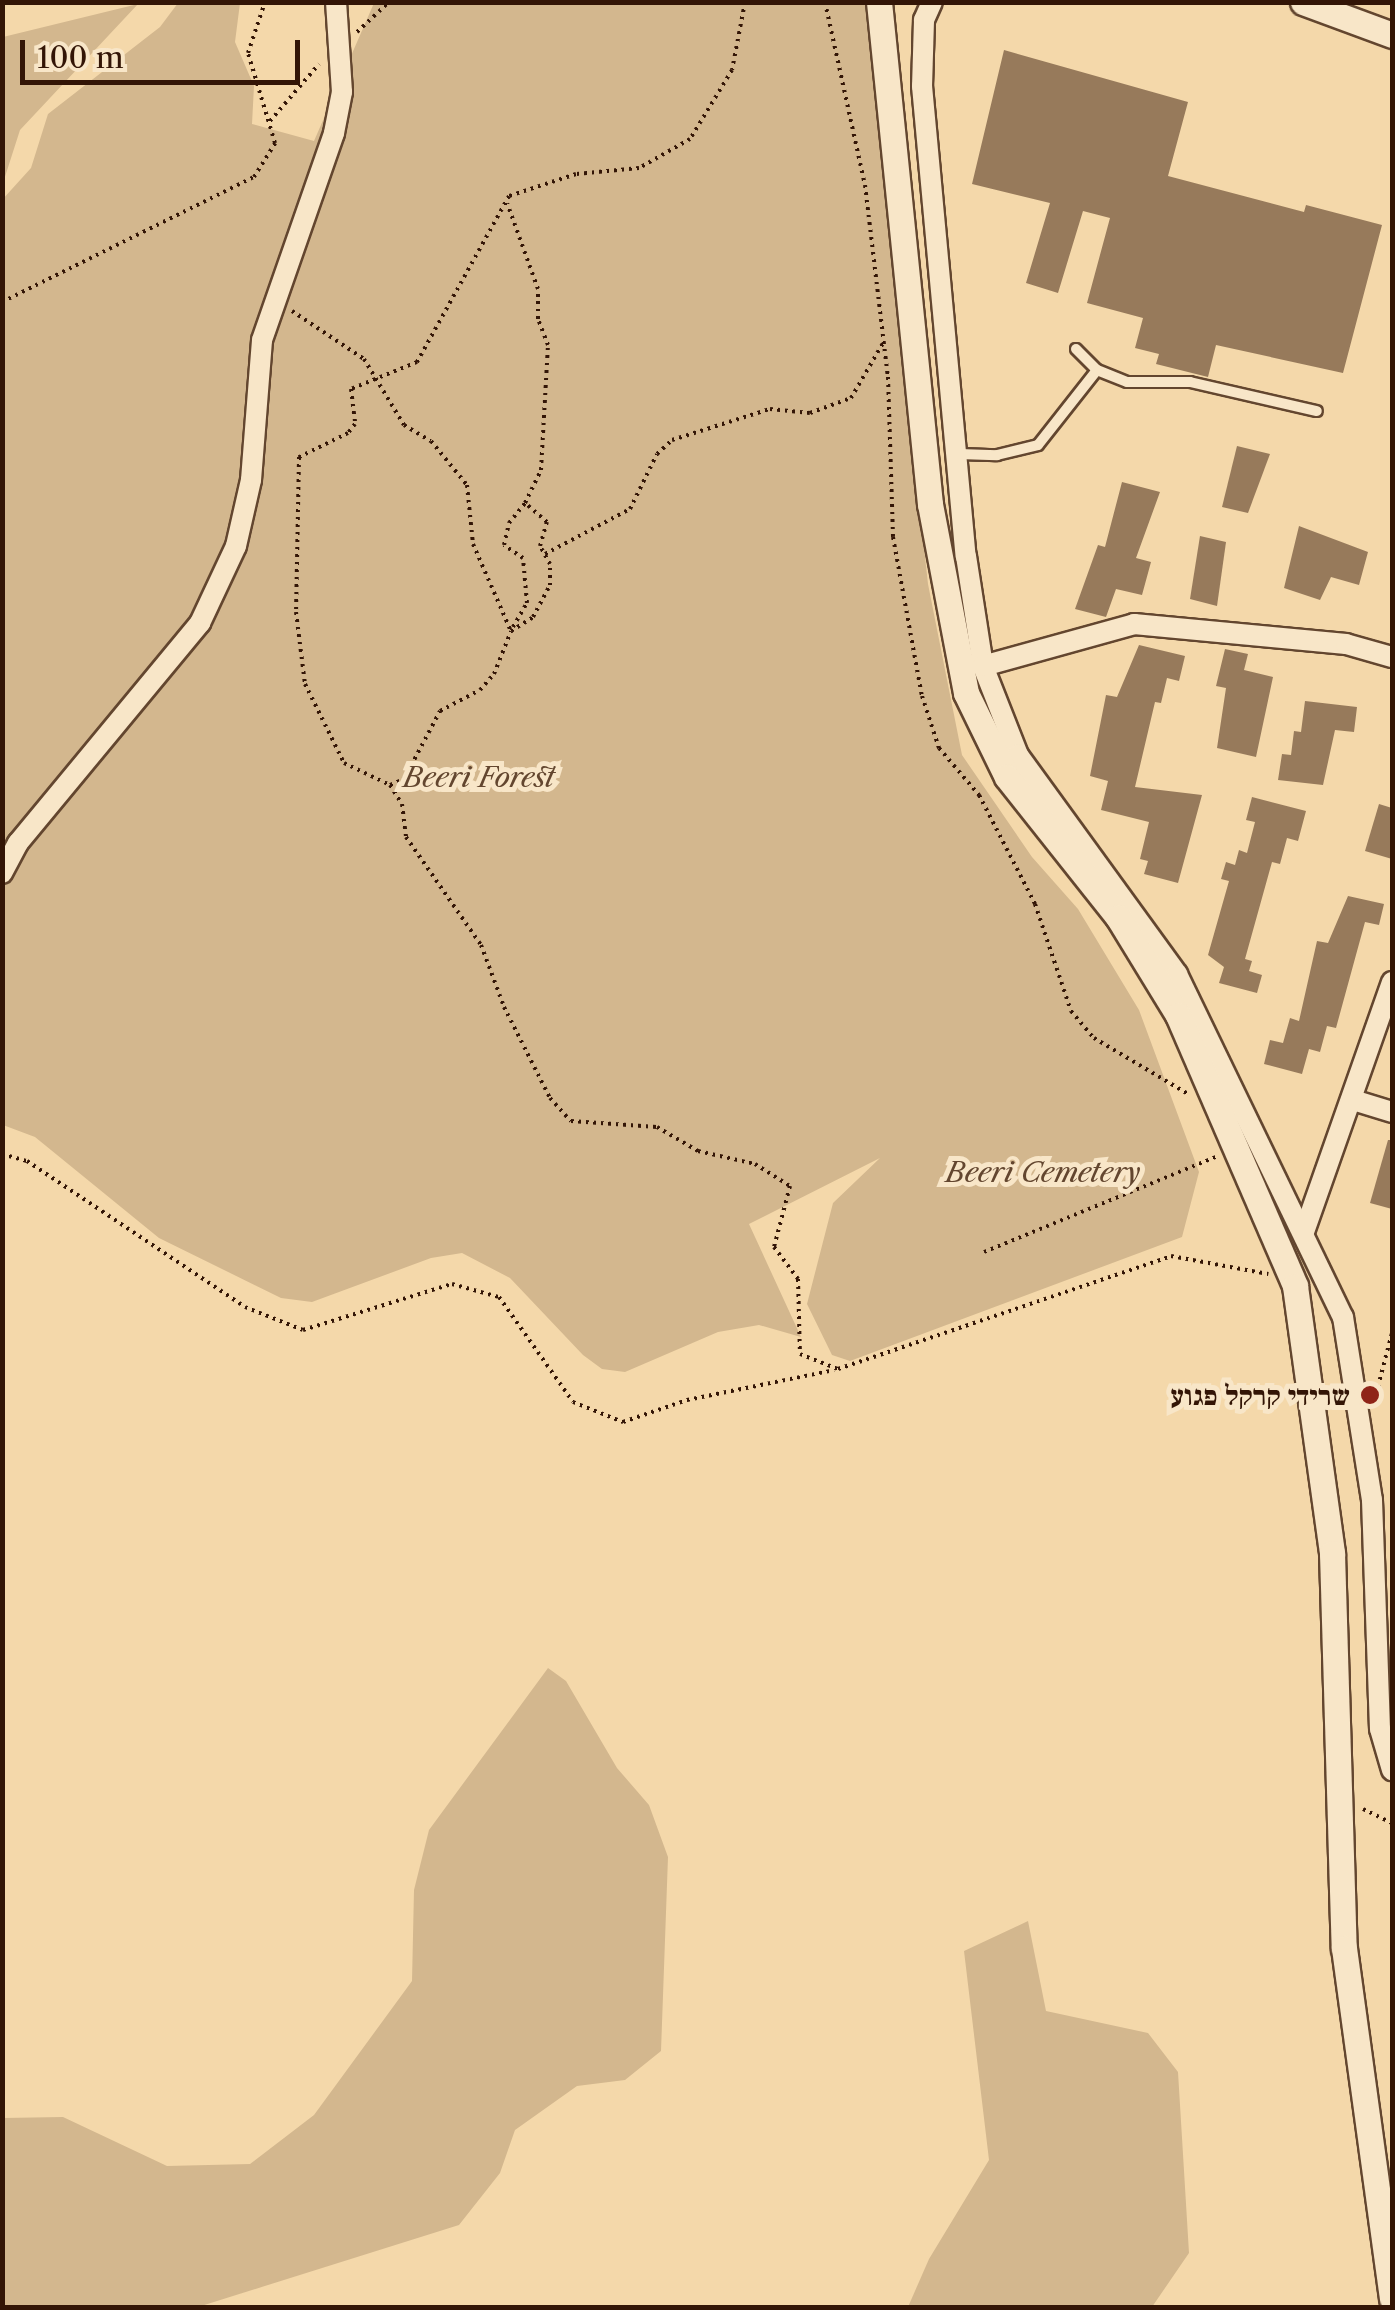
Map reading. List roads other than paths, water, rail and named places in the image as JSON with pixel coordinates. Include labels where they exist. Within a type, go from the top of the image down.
[{"type":"street","points":[[2,874],[18,843],[179,652],[218,590],[246,512],[257,366],[334,133],[343,46],[336,2]]},
{"type":"street","points":[[879,2],[930,504],[966,694],[1006,776],[1153,972],[1240,1147],[1295,1286],[1332,1554],[1336,1796],[1353,2037],[1392,2300]]},
{"type":"street","points":[[932,2],[924,20],[922,86],[983,666],[1018,755],[1176,974],[1343,1318],[1382,1499],[1380,1729],[1392,1770]]},
{"type":"street","points":[[1303,2],[1392,35]]},
{"type":"street","points":[[983,666],[1134,624],[1346,644],[1392,658]]},
{"type":"street","points":[[1304,1232],[1392,982]]},
{"type":"street","points":[[1353,1100],[1392,1112]]},
{"type":"lane","points":[[1076,350],[1097,370],[1127,382],[1190,382],[1317,411]]},
{"type":"lane","points":[[959,454],[997,455],[1038,445],[1068,414],[1097,370]]},
{"type":"place","name":"שרידי קרקל פגוע","points":[[1370,1395]]},
{"type":"park label","name":"Beeri Forest","points":[[479,777]]},
{"type":"park label","name":"Beeri Cemetery","points":[[1043,1172]]}]
